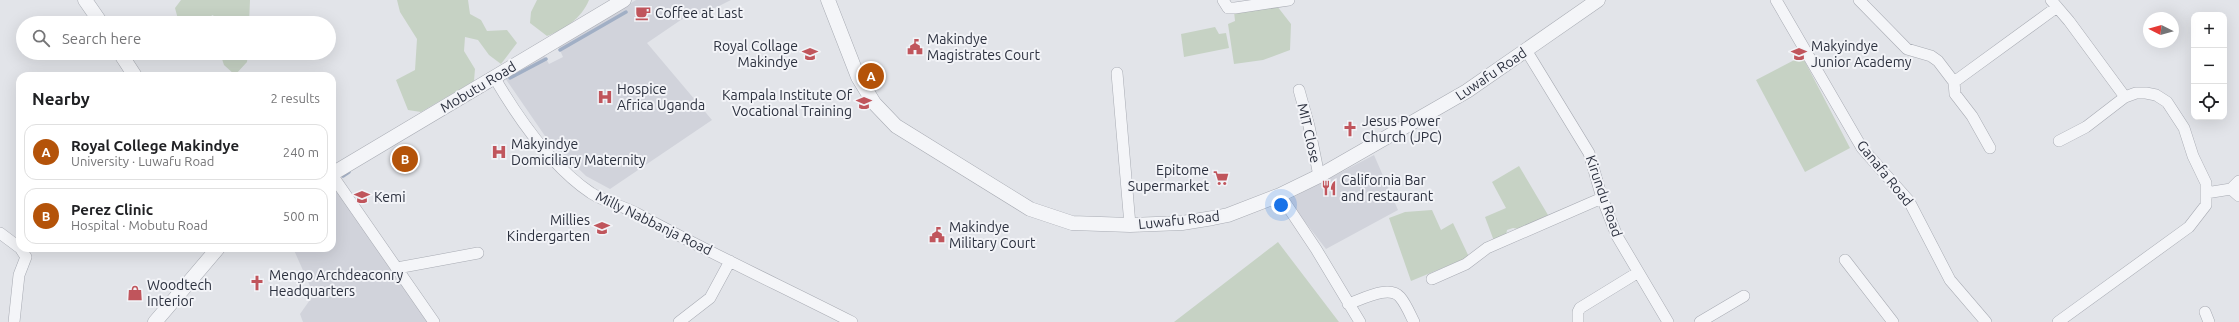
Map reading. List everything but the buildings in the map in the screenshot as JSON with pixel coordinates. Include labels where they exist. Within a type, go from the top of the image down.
[{"type":"street","points":[[86,0],[96,16]]},
{"type":"street","name":"Luwafu Road","points":[[828,0],[858,77],[874,103],[896,126],[1030,209],[1072,223],[1130,226],[1182,223],[1214,218],[1228,215],[1280,195],[1319,176],[1467,91],[1591,2]]},
{"type":"street","points":[[1223,0],[1228,8],[1235,8],[1289,0]]},
{"type":"street","name":"Ganafa Road","points":[[1776,0],[1862,148],[1909,201],[1950,280],[1986,322]]},
{"type":"street","points":[[1859,0],[1899,43],[1907,49],[1931,56],[1938,61],[1954,82],[1955,94],[1972,116],[1990,148]]},
{"type":"street","name":"Mobutu Road","points":[[336,172],[620,1]]},
{"type":"street","points":[[1954,82],[2054,4],[2070,21],[2125,98]]},
{"type":"street","name":"Kirundu Road","points":[[1526,50],[1589,153],[1602,198],[1617,236],[1637,273],[1668,322]]},
{"type":"street","points":[[125,60],[132,72]]},
{"type":"street","points":[[1118,74],[1130,226]]},
{"type":"street","name":"Milly Nabbanja Road","points":[[494,77],[505,97],[533,135],[563,169],[591,193],[631,210],[852,322]]},
{"type":"street","name":"MIT Close","points":[[1299,90],[1309,126],[1319,176]]},
{"type":"street","points":[[2058,322],[2189,227],[2206,205],[2206,183],[2193,156],[2184,128],[2167,102],[2156,95],[2136,93],[2125,98],[2086,127],[2059,141]]},
{"type":"street","points":[[336,180],[434,322]]},
{"type":"street","points":[[2206,193],[2236,188]]},
{"type":"street","points":[[1280,195],[1316,249],[1360,322]]},
{"type":"street","points":[[1432,278],[1466,264],[1487,248],[1602,198]]},
{"type":"street","points":[[0,233],[16,245]]},
{"type":"street","points":[[14,322],[19,275],[26,256],[23,252]]},
{"type":"street","points":[[155,322],[215,252]]},
{"type":"street","points":[[397,268],[478,253]]},
{"type":"street","points":[[1845,260],[1893,322]]},
{"type":"street","points":[[679,322],[710,298],[730,261]]},
{"type":"street","points":[[1578,322],[1578,312],[1580,308],[1637,273]]},
{"type":"street","points":[[1348,304],[1381,293],[1392,292],[1400,297],[1414,322]]},
{"type":"street","points":[[1700,322],[1744,296]]},
{"type":"shaded area","name":"Hospice Africa Uganda","points":[[636,0],[731,0],[701,15],[694,11],[647,43],[712,120],[610,189],[586,176],[545,136],[505,78],[544,55],[549,64],[563,57],[558,46]]},
{"type":"shaded area","points":[[1374,155],[1398,210],[1326,249],[1288,200]]},
{"type":"shaded area","points":[[336,187],[431,322],[303,322],[300,314],[312,297],[310,286],[295,252],[336,252]]},
{"type":"green space","points":[[181,0],[250,0],[249,16],[177,16],[175,8]]},
{"type":"green space","points":[[397,0],[468,0],[470,14],[481,20],[487,31],[507,30],[517,43],[501,64],[489,55],[478,40],[465,37],[464,51],[475,69],[474,81],[421,112],[408,110],[396,80],[415,70],[417,39],[400,12]]},
{"type":"green space","points":[[537,0],[589,0],[582,13],[577,18],[566,27],[547,36],[530,23],[531,12]]},
{"type":"green space","points":[[1277,6],[1291,24],[1290,50],[1263,60],[1234,64],[1228,24],[1235,21],[1234,11]]},
{"type":"green space","points":[[1215,27],[1219,34],[1226,33],[1229,48],[1184,57],[1181,34]]},
{"type":"green space","points":[[1802,56],[1850,148],[1805,172],[1756,80]]},
{"type":"green space","points":[[222,60],[247,60],[238,72],[232,72],[224,65]]},
{"type":"green space","points":[[1519,166],[1548,215],[1519,229],[1513,228],[1507,230],[1506,236],[1494,241],[1485,217],[1506,208],[1492,182]]},
{"type":"green space","points":[[1432,210],[1441,230],[1453,223],[1469,257],[1411,281],[1389,218],[1405,212]]},
{"type":"green space","points":[[1278,242],[1339,322],[1174,322]]},
{"type":"waterway","points":[[560,50],[626,12]]},
{"type":"waterway","points":[[510,78],[546,59]]},
{"type":"waterway","points":[[343,176],[349,172]]},
{"type":"place","name":"Coffee at Last","points":[[643,13]]},
{"type":"place","name":"Makindye Magistrates Court","points":[[915,47]]},
{"type":"place","name":"Royal Collage Makindye","points":[[810,54]]},
{"type":"place","name":"Makyindye Junior Academy","points":[[1799,54]]},
{"type":"place","name":"Royal College Makindye","points":[[871,76]]},
{"type":"place","name":"Hospice Africa Uganda","points":[[605,97]]},
{"type":"place","name":"Kampala Institute Of Vocational Training","points":[[864,103]]},
{"type":"place","name":"Jesus Power Church (JPC)","points":[[1350,129]]},
{"type":"place","name":"Makyindye Domiciliary Maternity","points":[[499,152]]},
{"type":"place","name":"Perez Clinic","points":[[405,159]]},
{"type":"place","name":"Epitome Supermarket","points":[[1221,178]]},
{"type":"place","name":"California Bar and restaurant","points":[[1329,188]]},
{"type":"place","name":"Kemi","points":[[362,197]]},
{"type":"place","name":"Millies Kindergarten","points":[[602,228]]},
{"type":"place","name":"Makindye Military Court","points":[[937,235]]},
{"type":"place","name":"Mengo Archdeaconry Headquarters","points":[[257,283]]},
{"type":"place","name":"Woodtech Interior","points":[[135,293]]}]
